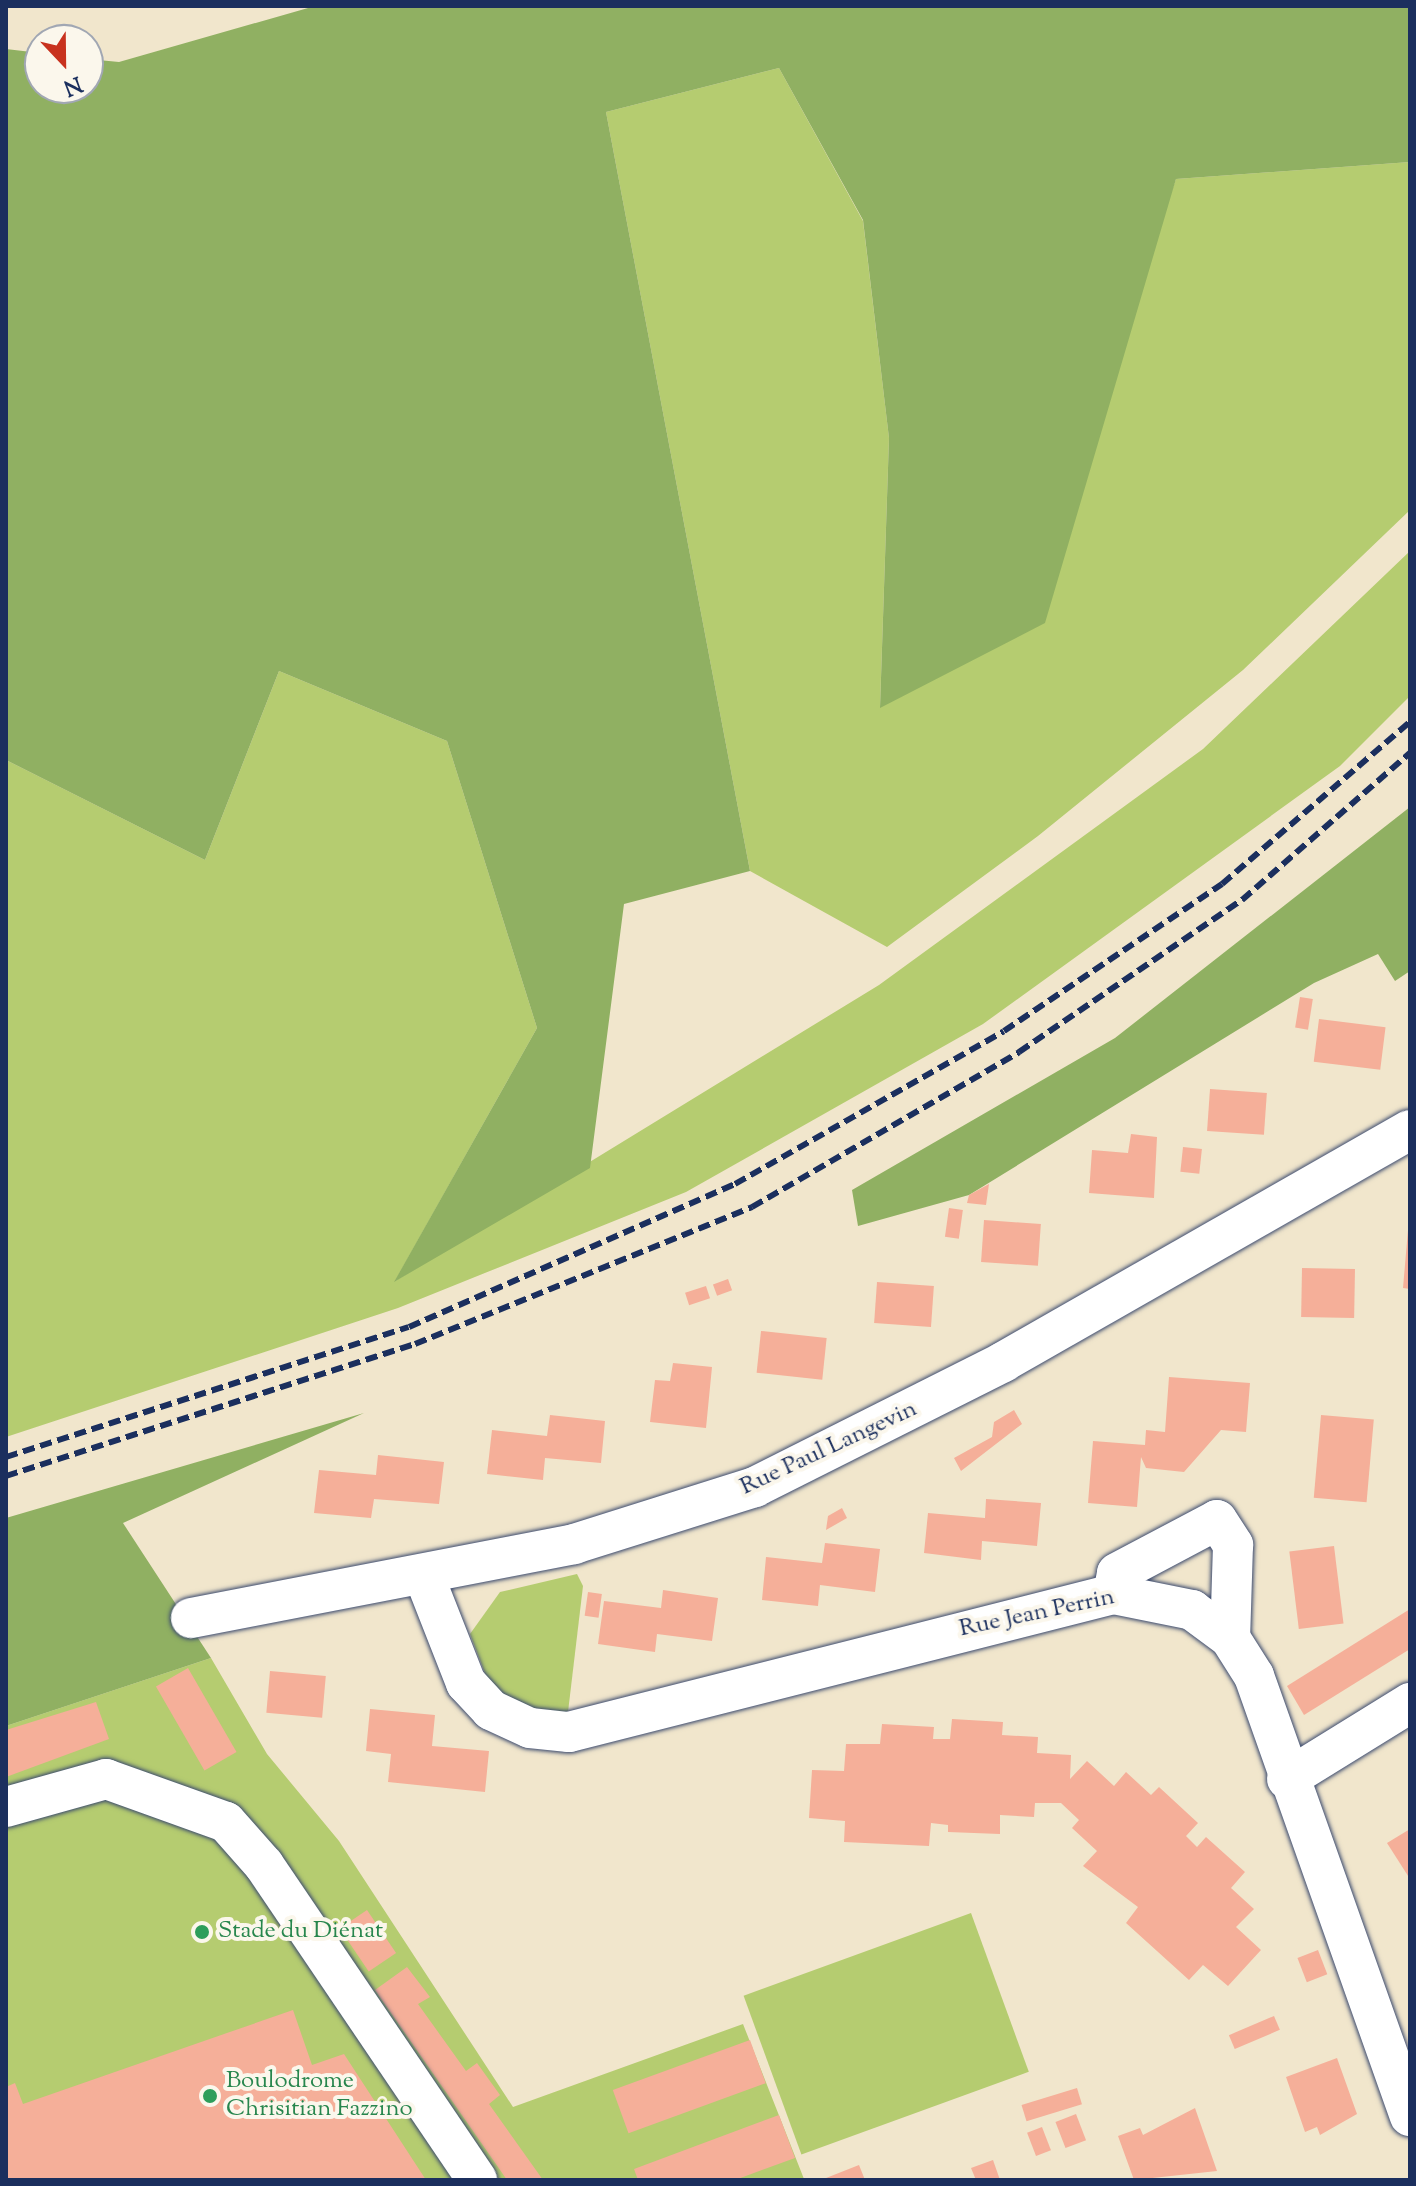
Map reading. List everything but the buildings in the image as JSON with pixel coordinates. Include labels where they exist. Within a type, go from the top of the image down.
[{"type":"street","name":"Rue Paul Langevin","points":[[191,1618],[424,1576],[574,1544],[755,1487],[1003,1362],[1410,1130]]},
{"type":"street","points":[[1113,1594],[1117,1573],[1217,1520],[1233,1545],[1230,1638]]},
{"type":"street","name":"Rue Jean Perrin","points":[[424,1576],[466,1683],[491,1710],[530,1728],[569,1732],[1113,1594],[1192,1610],[1230,1638],[1254,1676],[1287,1779],[1410,2116]]},
{"type":"street","points":[[1287,1779],[1410,1703]]},
{"type":"street","points":[[6,1807],[106,1779],[226,1822],[264,1865],[477,2180]]},
{"type":"green space","points":[[315,6],[1410,6],[1410,162],[1176,179],[1045,623],[880,708],[889,438],[863,220],[779,68],[606,112],[750,871],[624,904],[590,1168],[394,1282],[537,1028],[447,741],[279,671],[205,860],[6,760],[6,49],[24,51],[24,104],[104,104],[104,61],[119,62]]},
{"type":"green space","points":[[779,68],[863,221],[889,438],[880,707],[1146,263],[1176,179],[1410,162],[1410,510],[1243,670],[1038,836],[887,947],[750,871],[606,112]]},
{"type":"green space","points":[[1410,551],[1410,696],[1340,766],[983,1024],[686,1192],[398,1308],[6,1437],[6,760],[205,860],[279,671],[447,741],[537,1028],[395,1281],[879,985],[1203,749]]},
{"type":"green space","points":[[1410,807],[1410,971],[1395,981],[1378,954],[1314,983],[969,1195],[858,1226],[852,1190],[1115,1038]]},
{"type":"green space","points":[[364,1413],[123,1523],[211,1658],[6,1726],[6,1518]]},
{"type":"green space","points":[[577,1574],[583,1586],[568,1712],[542,1714],[507,1698],[486,1676],[470,1634],[500,1592]]},
{"type":"green space","name":"Stade du Diénat","points":[[211,1658],[267,1754],[339,1841],[513,2107],[743,2024],[804,2179],[6,2180],[6,1726]]},
{"type":"green space","points":[[971,1913],[1029,2072],[801,2155],[744,1996]]},
{"type":"railway","points":[[6,1457],[409,1327],[735,1184],[1004,1031],[1222,884],[1410,722]]},
{"type":"railway","points":[[6,1476],[415,1344],[752,1207],[1019,1052],[1242,900],[1410,753]]},
{"type":"place","name":"Stade du Diénat","points":[[202,1932]]},
{"type":"place","name":"Boulodrome Chrisitian Fazzino","points":[[210,2096]]}]
